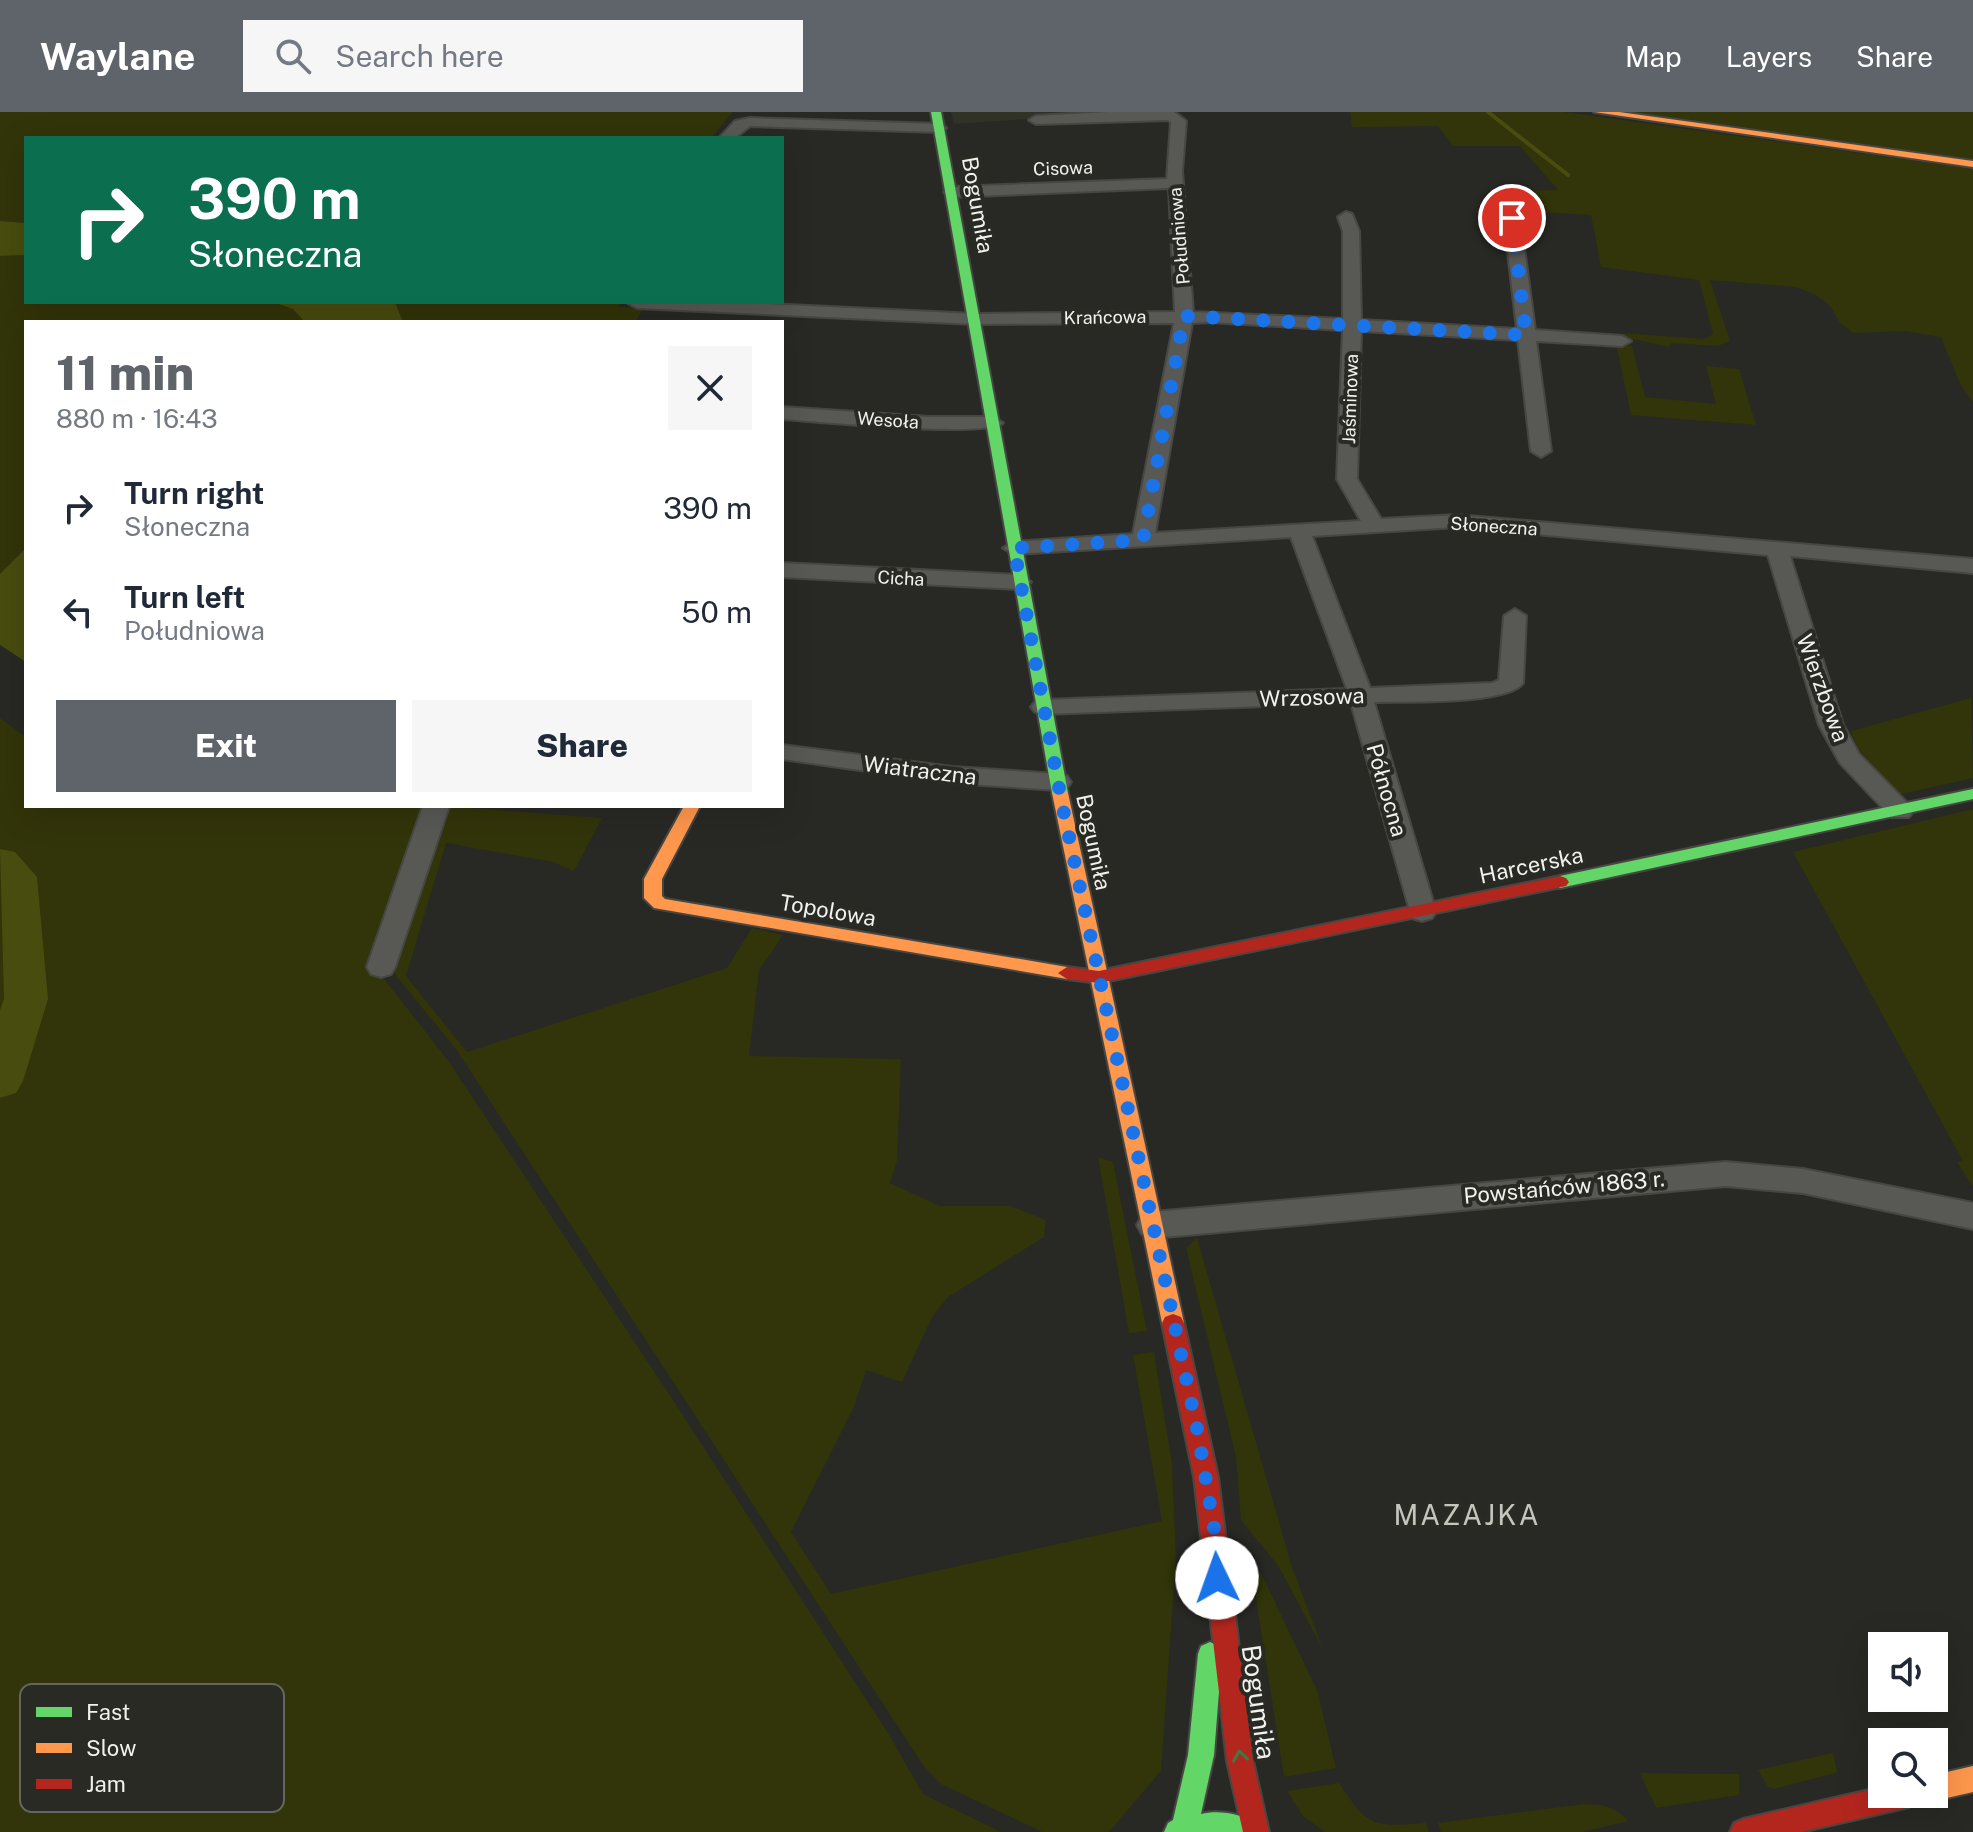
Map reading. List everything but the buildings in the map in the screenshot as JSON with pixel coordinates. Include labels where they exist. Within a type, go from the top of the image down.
[{"type":"street","points":[[1599,112],[1973,164]]},
{"type":"street","name":"Południowa","points":[[1036,120],[1157,114],[1177,118],[1174,171],[1184,316],[1143,540]]},
{"type":"street","points":[[729,136],[740,124],[750,122],[938,120]]},
{"type":"street","name":"Bogumiła","points":[[938,120],[1043,707],[1206,1477],[1240,1761],[1254,1832]]},
{"type":"street","name":"Cisowa","points":[[952,192],[1176,183]]},
{"type":"street","name":"Jaśminowa","points":[[1346,217],[1351,231],[1352,325],[1347,479],[1375,526]]},
{"type":"street","points":[[1512,218],[1541,451]]},
{"type":"street","name":"Krańcowa","points":[[677,304],[975,319],[1184,316],[1622,341]]},
{"type":"street","name":"Wesoła","points":[[784,413],[929,423],[993,423]]},
{"type":"street","name":"Słoneczna","points":[[1014,548],[1457,521],[1973,566]]},
{"type":"street","name":"Północna","points":[[1300,532],[1359,695],[1422,912]]},
{"type":"street","name":"Wierzbowa","points":[[1777,549],[1831,725],[1849,758],[1900,811]]},
{"type":"street","name":"Cicha","points":[[784,570],[1020,582]]},
{"type":"street","name":"Wrzosowa","points":[[1043,707],[1507,687],[1511,683],[1515,616]]},
{"type":"street","name":"Wiatraczna","points":[[784,752],[952,775],[1058,782]]},
{"type":"street","name":"Harcerska","points":[[1099,977],[1422,912],[1973,794]]},
{"type":"street","points":[[381,967],[435,808]]},
{"type":"street","name":"Topolowa","points":[[691,808],[653,879],[653,898],[660,904],[1044,971],[1099,977]]},
{"type":"street","name":"Powstańców 1863 r.","points":[[1153,1225],[1726,1174],[1803,1181],[1973,1216]]},
{"type":"street","name":"Bogumiła","points":[[1180,1830],[1201,1755],[1217,1578]]},
{"type":"street","points":[[1948,1785],[1973,1779]]},
{"type":"street","points":[[1743,1832],[1868,1803]]},
{"type":"street","points":[[1180,1830],[1220,1824],[1254,1832]]},
{"type":"shaded area","points":[[0,112],[733,112],[713,136],[24,136],[24,223],[0,221]]},
{"type":"shaded area","points":[[951,112],[1100,112],[1101,114],[954,124]]},
{"type":"shaded area","points":[[1350,112],[1564,112],[1973,169],[1973,402],[1960,384],[1941,337],[1905,331],[1853,333],[1840,323],[1831,307],[1816,295],[1796,287],[1710,280],[1730,341],[1718,346],[1671,343],[1669,347],[1624,337],[1623,333],[1704,339],[1713,334],[1699,280],[1601,267],[1591,215],[1522,211],[1510,191],[1558,190],[1520,146],[1453,146],[1438,126],[1352,127]]},
{"type":"shaded area","points":[[1634,112],[1973,112],[1973,159]]},
{"type":"shaded area","points":[[0,221],[24,223],[24,255],[0,256]]},
{"type":"shaded area","points":[[24,255],[24,304],[279,304],[293,309],[303,320],[24,320],[24,550],[0,574],[0,256]]},
{"type":"shaded area","points":[[279,304],[396,304],[402,320],[303,320],[293,309]]},
{"type":"shaded area","points":[[396,304],[620,304],[619,307],[644,308],[636,320],[402,320]]},
{"type":"shaded area","points":[[1607,344],[1632,346],[1645,397],[1716,404],[1706,366],[1739,369],[1756,425],[1631,415],[1617,348],[1606,348]]},
{"type":"shaded area","points":[[24,550],[24,661],[0,645],[0,574]]},
{"type":"shaded area","points":[[1971,693],[1973,778],[1897,795],[1858,748],[1851,731],[1971,698]]},
{"type":"shaded area","points":[[0,718],[24,736],[24,808],[435,808],[377,970],[447,1059],[673,1400],[891,1738],[923,1794],[1001,1832],[0,1832]]},
{"type":"shaded area","points":[[440,808],[602,818],[574,871],[553,862],[446,843],[406,976],[467,1052],[727,968],[752,928],[783,935],[759,970],[749,1056],[901,1059],[897,1161],[890,1183],[940,1206],[1010,1206],[1046,1220],[1044,1237],[948,1297],[932,1317],[902,1382],[866,1370],[854,1407],[791,1532],[831,1594],[1162,1521],[1133,1355],[1154,1352],[1172,1464],[1176,1557],[1161,1771],[1109,1832],[1042,1832],[941,1784],[923,1765],[456,1049],[397,977],[391,963]]},
{"type":"shaded area","points":[[1973,809],[1973,1187],[1957,1162],[1963,1161],[1793,852]]},
{"type":"shaded area","points":[[1098,1157],[1113,1162],[1147,1331],[1129,1333]]},
{"type":"shaded area","points":[[1197,1238],[1292,1567],[1323,1649],[1279,1567],[1241,1520],[1236,1457],[1186,1248]]},
{"type":"shaded area","points":[[1252,1573],[1261,1573],[1317,1690],[1336,1768],[1284,1777]]},
{"type":"shaded area","points":[[1833,1753],[1835,1773],[1774,1789],[1768,1787],[1758,1770]]},
{"type":"shaded area","points":[[1640,1773],[1739,1774],[1739,1795],[1656,1808]]},
{"type":"shaded area","points":[[1339,1783],[1358,1809],[1374,1821],[1394,1825],[1426,1823],[1429,1832],[1325,1832],[1303,1816],[1287,1791]]},
{"type":"shaded area","points":[[1584,1804],[1609,1807],[1628,1821],[1582,1832],[1441,1832],[1438,1823]]},
{"type":"waterway","points":[[1488,112],[1568,175]]},
{"type":"waterway","points":[[0,862],[16,877],[26,999],[0,1081]]},
{"type":"traffic: fast","points":[[936,112],[1060,793]]},
{"type":"traffic: fast","points":[[1560,882],[1973,794]]},
{"type":"traffic: fast","points":[[1184,1829],[1201,1755],[1210,1654]]},
{"type":"traffic: fast","points":[[1177,1832],[1214,1824],[1251,1832]]},
{"type":"traffic: slow","points":[[1599,112],[1973,164]]},
{"type":"traffic: slow","points":[[1060,793],[1173,1323]]},
{"type":"traffic: slow","points":[[691,808],[653,879],[653,898],[660,904],[1067,973]]},
{"type":"traffic: slow","points":[[1948,1785],[1973,1779]]},
{"type":"traffic: jam","points":[[1067,973],[1099,977],[1560,882]]},
{"type":"traffic: jam","points":[[1173,1323],[1206,1477],[1240,1761],[1256,1832]]},
{"type":"traffic: jam","points":[[1743,1832],[1868,1803]]},
{"type":"district","name":"MAZAJKA","points":[[1467,1514]]},
{"type":"route","points":[[1217,1578],[1214,1528],[1198,1433],[1063,809],[1014,548],[1143,540],[1184,316],[1526,335],[1512,218]]}]
